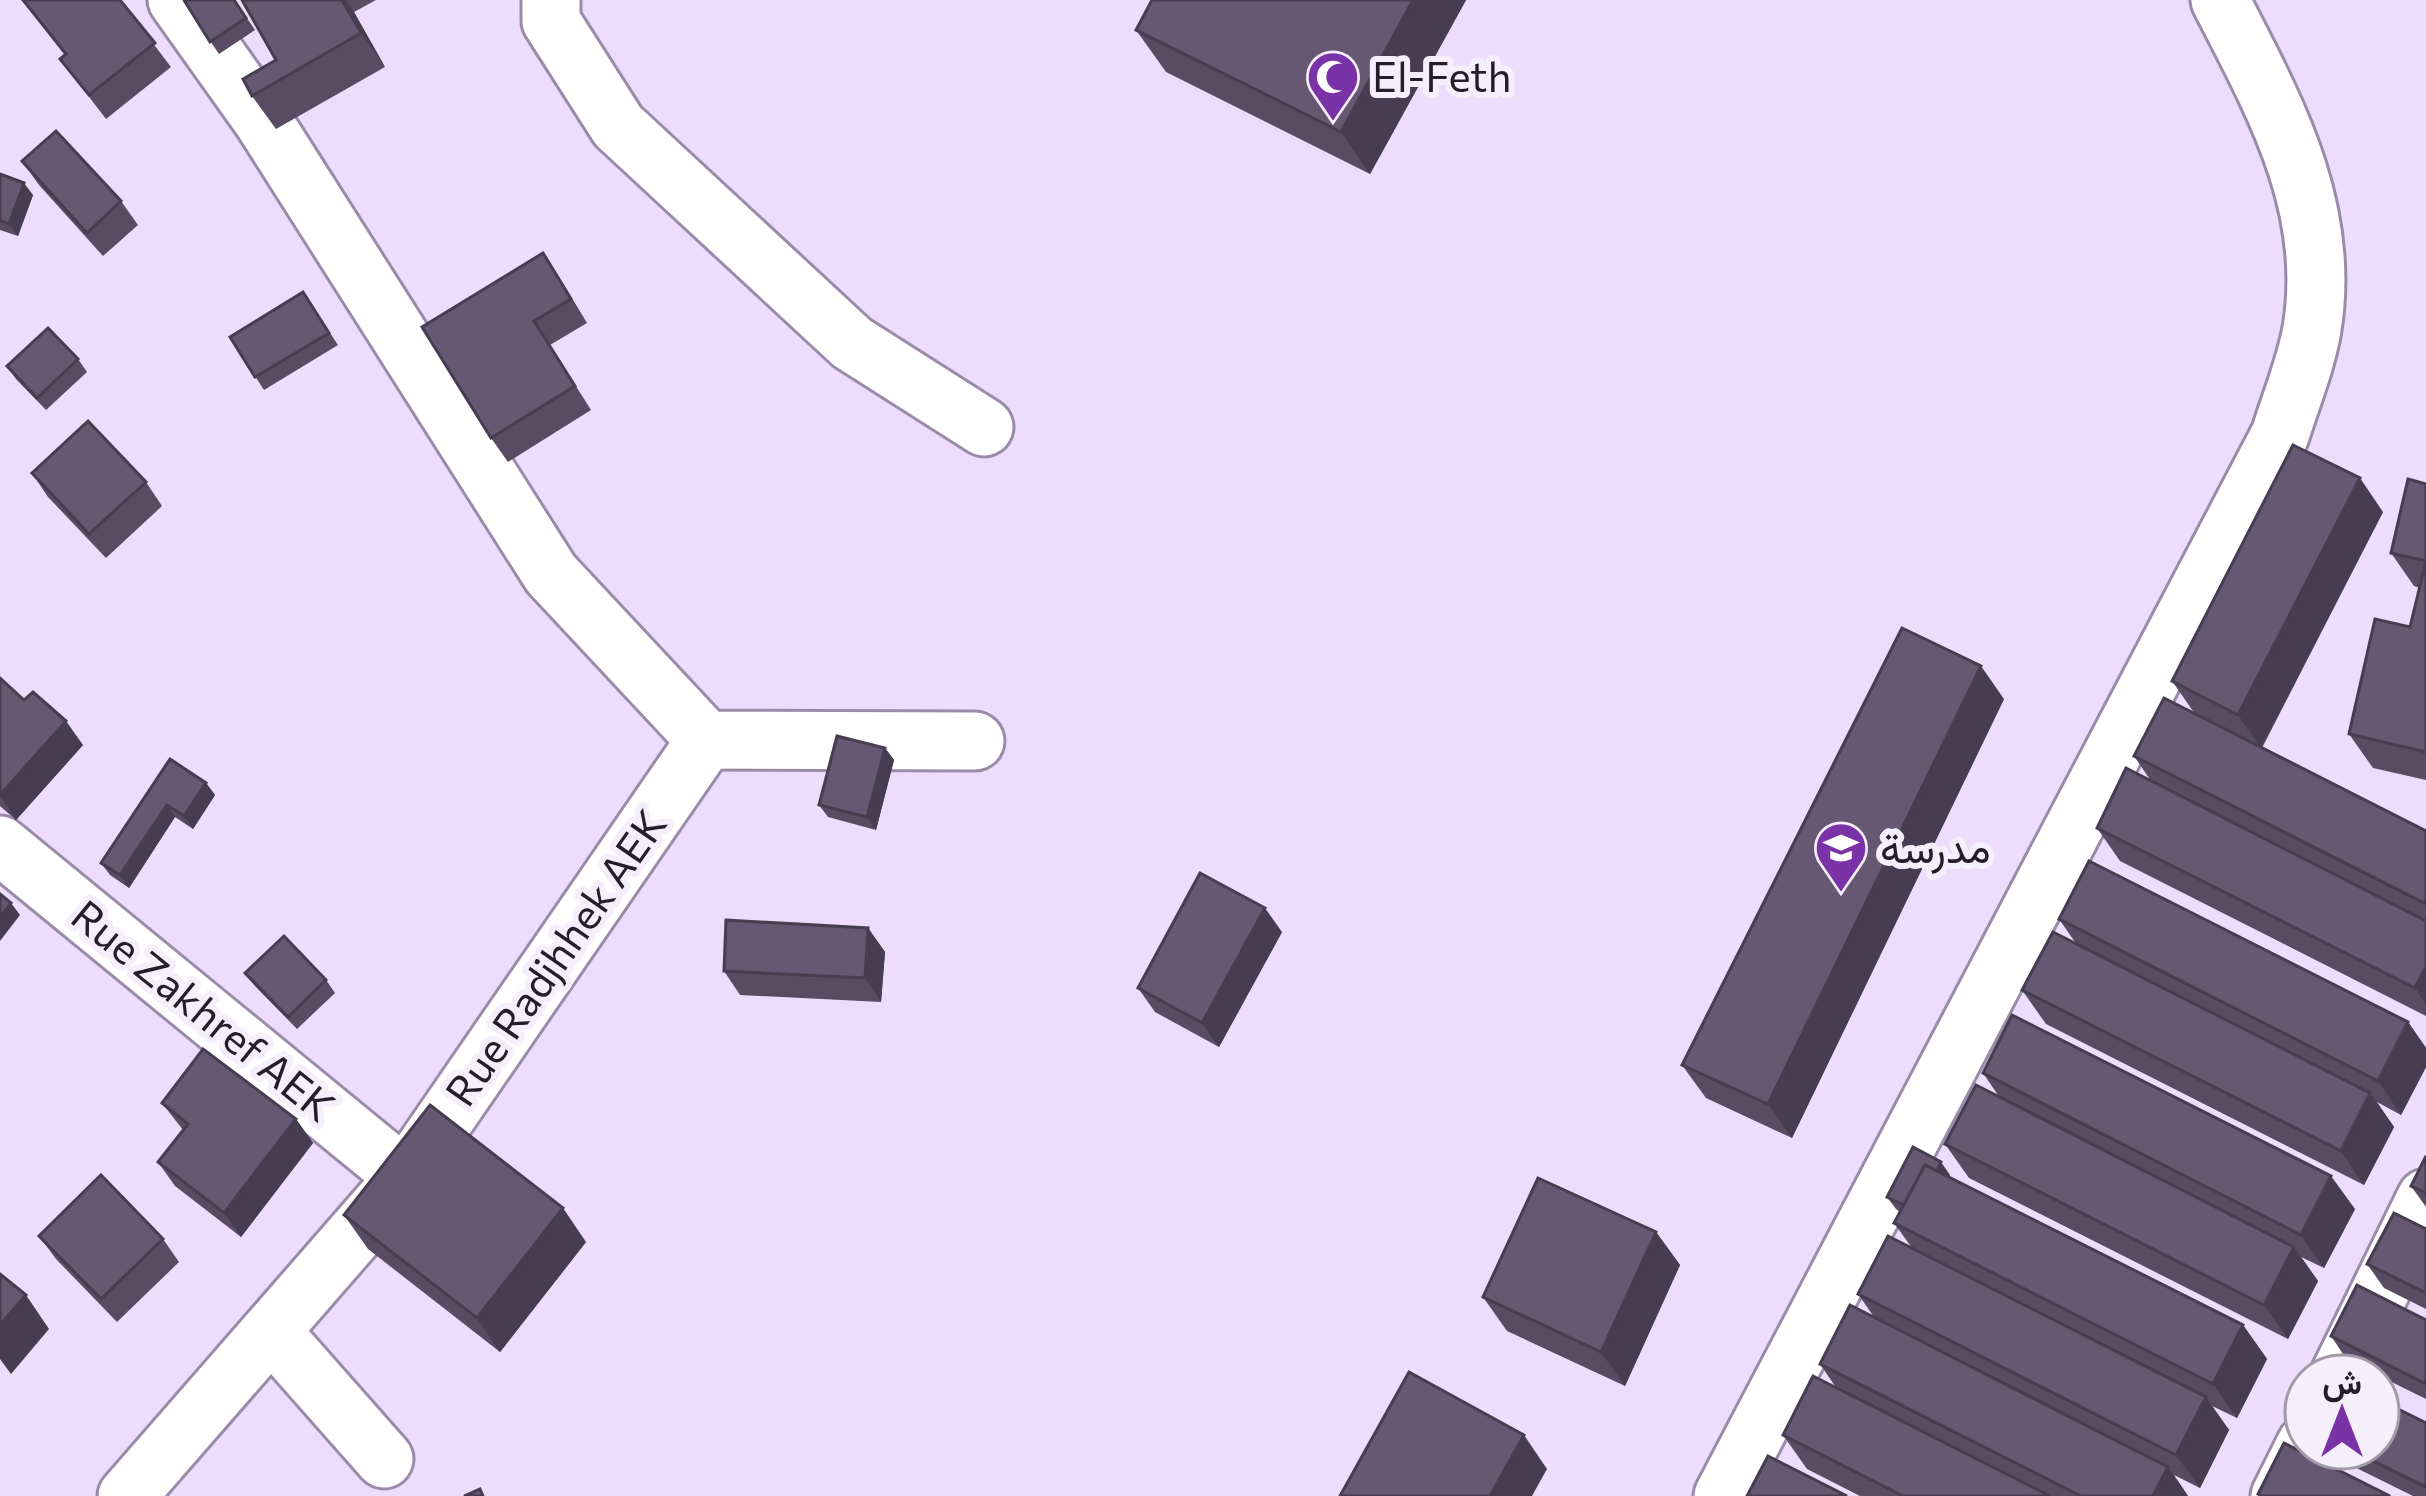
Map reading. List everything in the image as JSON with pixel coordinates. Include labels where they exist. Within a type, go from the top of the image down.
[{"type":"street","points":[[176,0],[263,121],[551,574],[706,740],[976,741]]},
{"type":"street","points":[[550,0],[551,21],[618,126],[852,343],[985,427]]},
{"type":"street","points":[[1724,1496],[2280,435],[2312,330],[2316,242],[2293,143],[2220,0]]},
{"type":"street","name":"Rue Radjhhek AEK","points":[[127,1496],[406,1177],[706,740]]},
{"type":"street","name":"Rue Zakhref AEK","points":[[0,844],[406,1177]]},
{"type":"street","points":[[2351,1352],[2426,1198]]},
{"type":"street","points":[[272,1332],[384,1459]]},
{"type":"building","points":[[23,0],[120,0],[155,43],[89,95],[60,59],[66,54]]},
{"type":"building","points":[[184,0],[234,0],[246,18],[210,42]]},
{"type":"building","points":[[242,0],[342,0],[361,33],[252,96],[243,79],[276,60]]},
{"type":"building","points":[[1152,0],[1413,0],[1341,132],[1136,30]]},
{"type":"building","points":[[56,131],[121,201],[87,233],[22,161]]},
{"type":"building","points":[[0,174],[24,183],[9,224],[0,220]]},
{"type":"building","points":[[543,253],[571,299],[534,321],[575,386],[491,438],[422,327]]},
{"type":"building","points":[[303,292],[329,333],[255,377],[230,337]]},
{"type":"building","points":[[48,328],[78,359],[37,398],[7,366]]},
{"type":"building","points":[[88,421],[146,482],[89,534],[32,473]]},
{"type":"building","points":[[2293,445],[2360,478],[2238,715],[2172,681]]},
{"type":"building","points":[[2408,479],[2426,484],[2426,561],[2391,553]]},
{"type":"building","points":[[2426,561],[2426,752],[2349,734],[2375,619],[2410,627]]},
{"type":"building","points":[[1902,628],[1981,666],[1768,1104],[1682,1065]]},
{"type":"building","points":[[0,678],[24,700],[33,692],[66,721],[0,795]]},
{"type":"building","points":[[2164,698],[2426,831],[2426,904],[2134,756]]},
{"type":"building","points":[[837,736],[885,748],[867,817],[819,805]]},
{"type":"building","points":[[170,759],[206,783],[184,816],[167,805],[120,875],[101,863]]},
{"type":"building","points":[[2126,768],[2426,921],[2426,967],[2415,988],[2097,828]]},
{"type":"building","points":[[2089,861],[2408,1022],[2378,1081],[2059,919]]},
{"type":"building","points":[[1200,873],[1265,908],[1202,1023],[1138,988]]},
{"type":"building","points":[[0,894],[11,903],[0,917]]},
{"type":"building","points":[[726,920],[868,928],[865,978],[724,971]]},
{"type":"building","points":[[2053,932],[2370,1093],[2341,1151],[2022,990]]},
{"type":"building","points":[[284,936],[326,980],[288,1017],[245,973]]},
{"type":"building","points":[[2012,1015],[2331,1176],[2301,1235],[1983,1073]]},
{"type":"building","points":[[203,1049],[296,1119],[224,1213],[158,1162],[188,1124],[162,1103]]},
{"type":"building","points":[[1976,1085],[2294,1247],[2264,1305],[1945,1144]]},
{"type":"building","points":[[430,1105],[563,1208],[477,1318],[344,1215]]},
{"type":"building","points":[[1913,1147],[1941,1162],[1937,1171],[1925,1165],[1904,1205],[1887,1197]]},
{"type":"building","points":[[2426,1156],[2426,1193],[2411,1186]]},
{"type":"building","points":[[1925,1165],[2243,1325],[2213,1384],[1894,1223]]},
{"type":"building","points":[[101,1175],[163,1239],[101,1299],[39,1236]]},
{"type":"building","points":[[1538,1178],[1656,1232],[1601,1352],[1483,1297]]},
{"type":"building","points":[[2394,1213],[2426,1229],[2426,1293],[2367,1264]]},
{"type":"building","points":[[1888,1236],[2206,1397],[2176,1455],[1858,1294]]},
{"type":"building","points":[[0,1274],[26,1295],[0,1325]]},
{"type":"building","points":[[2357,1285],[2426,1320],[2426,1384],[2402,1372],[2402,1352],[2363,1352],[2331,1336]]},
{"type":"building","points":[[1850,1305],[2168,1467],[2153,1496],[2081,1496],[1820,1364]]},
{"type":"building","points":[[1409,1372],[1524,1435],[1490,1496],[1340,1496]]},
{"type":"building","points":[[1813,1376],[2050,1496],[1903,1496],[1783,1435]]},
{"type":"building","points":[[2402,1411],[2426,1423],[2426,1487],[2396,1472],[2402,1472]]},
{"type":"building","points":[[2282,1447],[2282,1472],[2342,1472],[2390,1496],[2262,1496],[2258,1494]]},
{"type":"building","points":[[1768,1456],[1847,1496],[1747,1496]]},
{"type":"place","name":"El-Feth","points":[[1333,123]]},
{"type":"place","name":"مدرسة","points":[[1841,894]]}]
